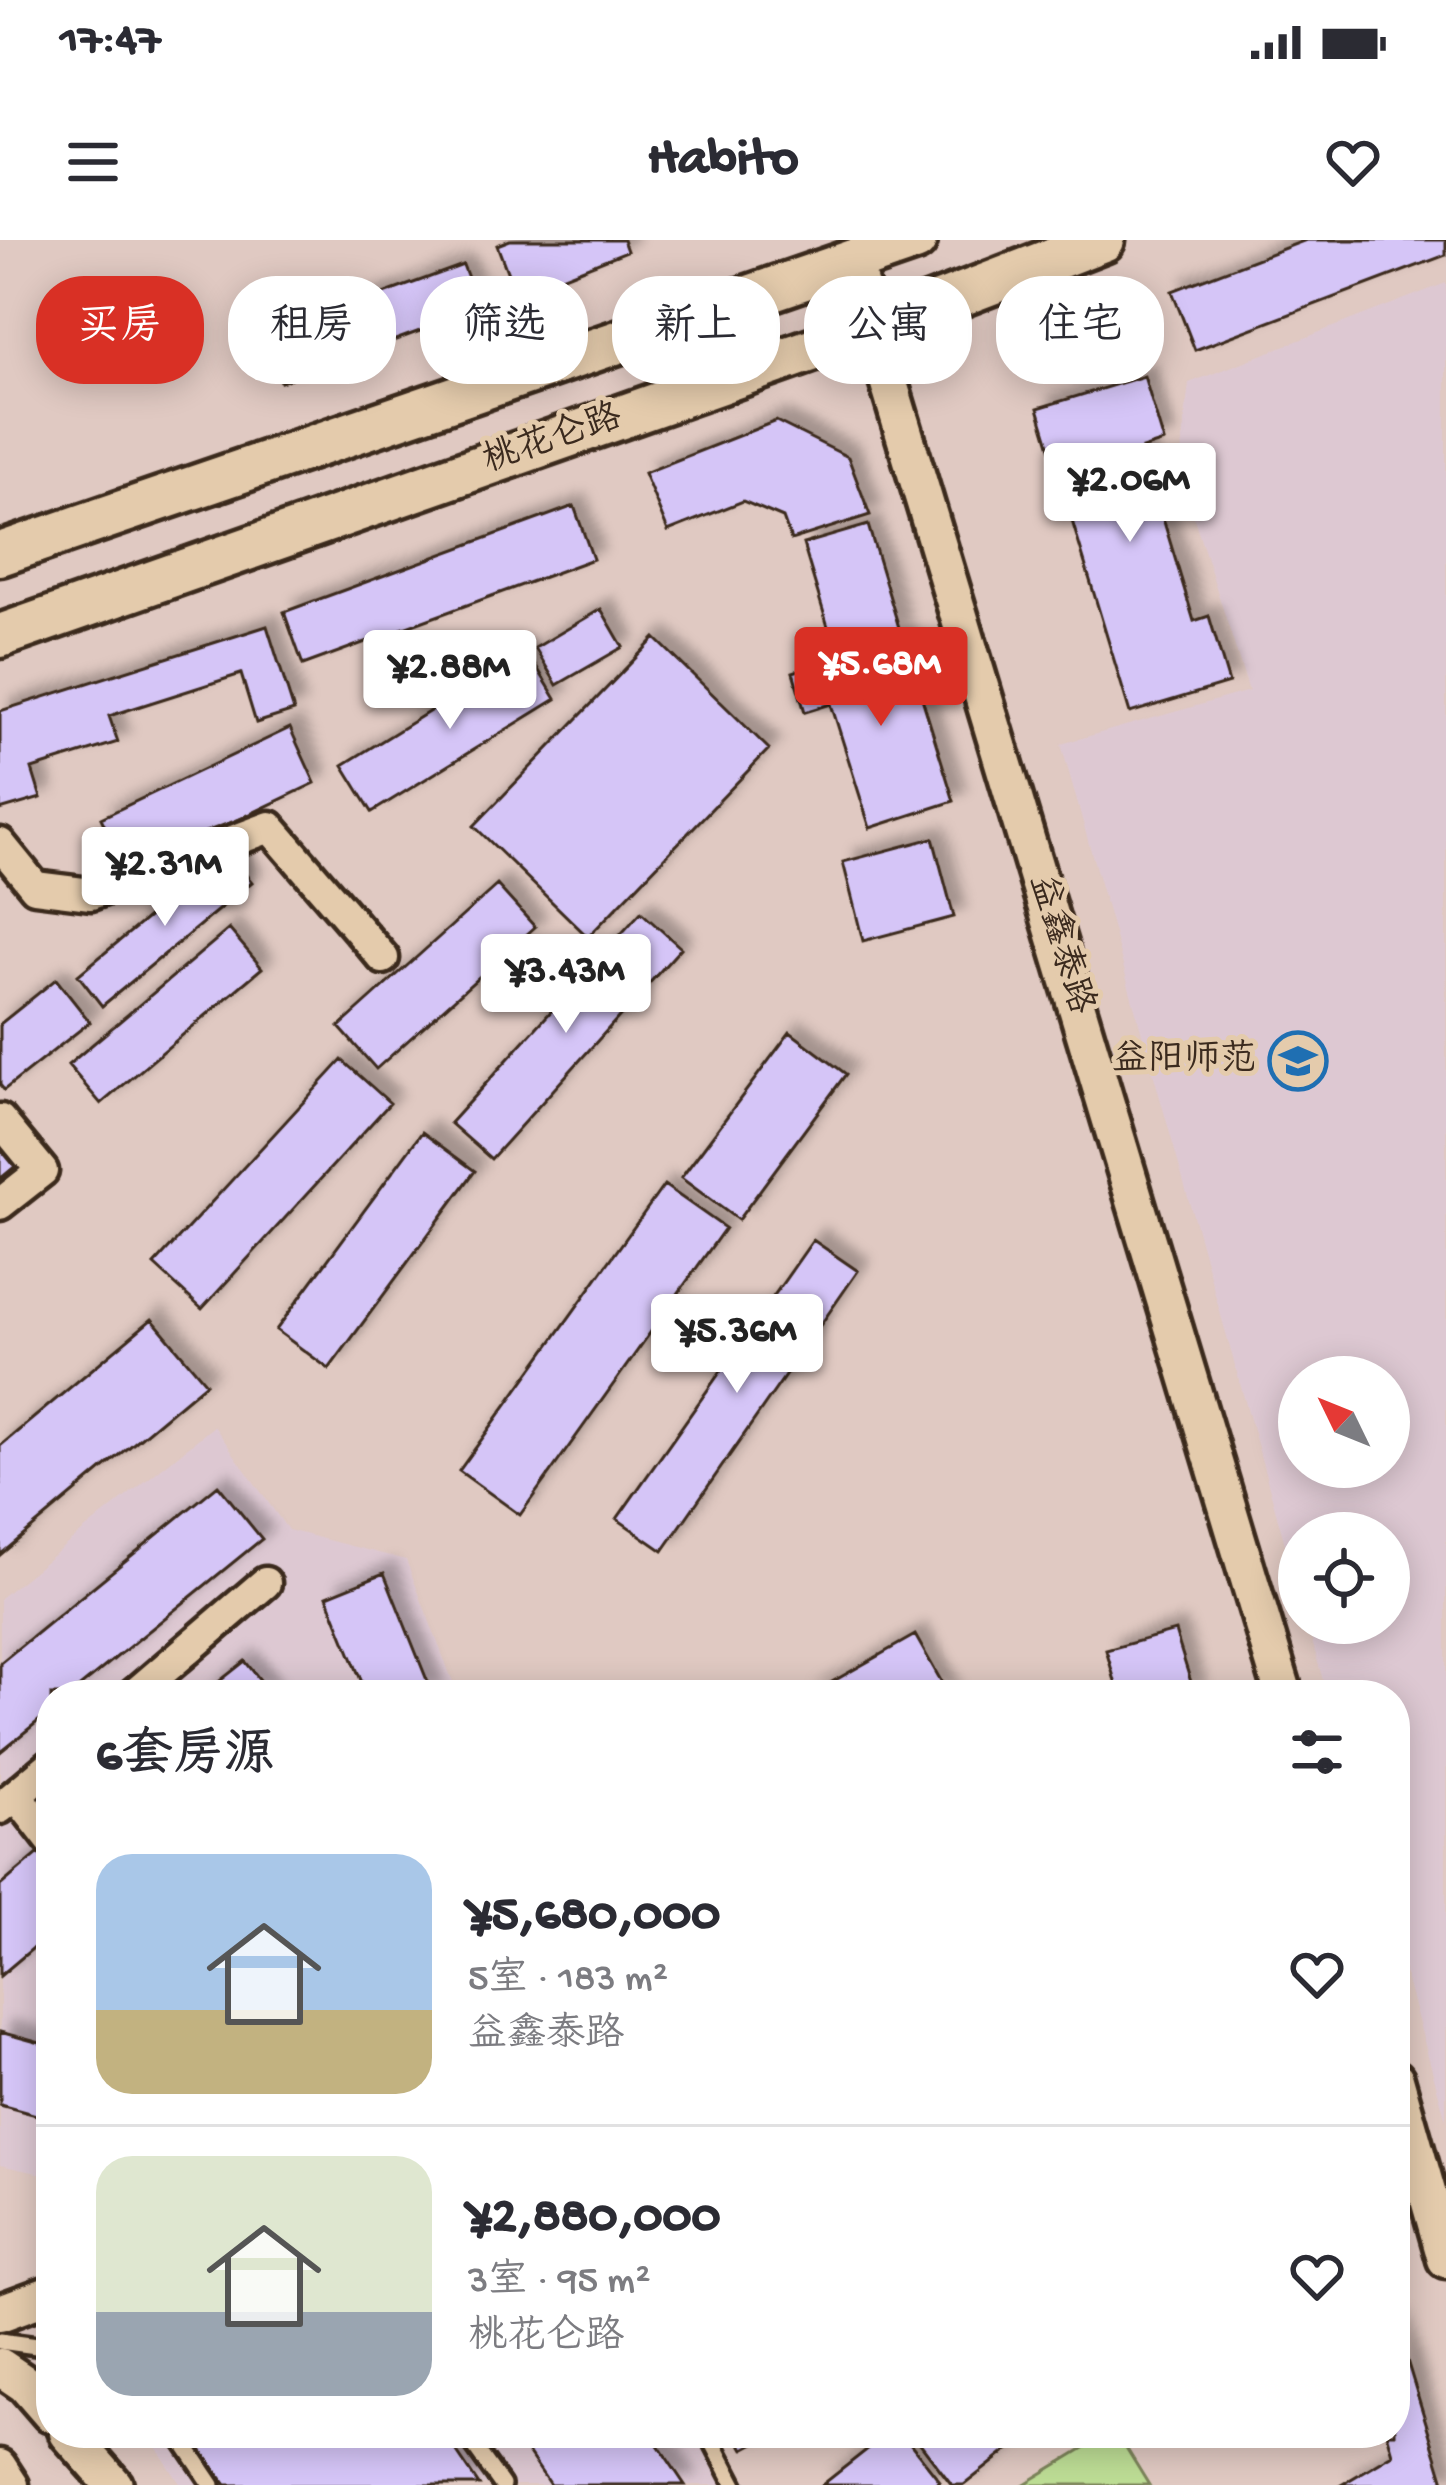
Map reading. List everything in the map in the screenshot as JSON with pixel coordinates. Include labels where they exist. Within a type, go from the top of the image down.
[{"type":"main road","name":"桃花仑路","points":[[0,554],[915,240]]},
{"type":"main road","name":"桃花仑路","points":[[972,290],[1103,240]]},
{"type":"main road","name":"桃花仑路","points":[[0,636],[804,353]]},
{"type":"street","name":"益鑫泰路","points":[[853,264],[857,276]]},
{"type":"street","name":"益鑫泰路","points":[[891,384],[1280,1680]]},
{"type":"street","points":[[0,844],[34,887],[91,894],[270,826],[383,958]]},
{"type":"street","points":[[0,1120],[42,1171],[0,1204]]},
{"type":"street","points":[[152,1680],[265,1583]]},
{"type":"street","points":[[36,1778],[8,1802],[36,1827]]},
{"type":"street","points":[[1410,2132],[1446,2258]]},
{"type":"street","points":[[0,2313],[36,2300]]},
{"type":"street","points":[[0,2368],[36,2397]]},
{"type":"street","points":[[81,2448],[114,2485]]},
{"type":"street","points":[[0,2465],[14,2485]]},
{"type":"lane","points":[[0,2341],[36,2346]]},
{"type":"lane","points":[[187,2448],[212,2485]]},
{"type":"lane","points":[[476,2448],[502,2485]]},
{"type":"lane","points":[[716,2448],[735,2485]]},
{"type":"shaded area","name":"益阳师范","points":[[1446,283],[1446,2120],[1410,1992],[1410,1680],[1323,1680],[1313,1644],[1410,1644],[1410,1512],[1278,1512],[1278,1519],[1061,744],[1249,691],[1179,471],[1189,383]]},
{"type":"shaded area","points":[[214,1426],[288,1530],[406,1560],[452,1680],[36,1680],[36,2173],[0,2165],[0,1598]]},
{"type":"shaded area","points":[[157,2448],[728,2448],[746,2485],[181,2485]]},
{"type":"green space","points":[[1084,2448],[1126,2448],[1149,2485],[1023,2485]]},
{"type":"building","points":[[510,240],[623,240],[627,251],[564,276],[509,276],[497,245]]},
{"type":"building","points":[[1306,240],[1446,240],[1446,255],[1195,350],[1172,291]]},
{"type":"building","points":[[463,265],[467,276],[433,276]]},
{"type":"building","points":[[420,281],[420,331],[396,340],[396,289]]},
{"type":"building","points":[[1118,384],[1146,384],[1164,442],[1142,449],[1194,621],[1209,616],[1229,683],[1130,713],[1038,408]]},
{"type":"building","points":[[776,421],[848,457],[870,515],[791,540],[783,518],[743,501],[668,531],[644,473]]},
{"type":"building","points":[[574,506],[593,559],[303,665],[284,612]]},
{"type":"building","points":[[868,525],[900,631],[835,650],[803,544]]},
{"type":"building","points":[[601,609],[623,647],[557,685],[535,648]]},
{"type":"building","points":[[267,626],[294,711],[256,723],[241,674],[109,716],[118,742],[32,769],[41,798],[0,810],[0,711]]},
{"type":"building","points":[[903,637],[954,801],[870,828],[831,704],[805,712],[793,672]]},
{"type":"building","points":[[655,638],[769,749],[588,937],[474,826]]},
{"type":"building","points":[[527,651],[556,699],[372,812],[343,765]]},
{"type":"building","points":[[290,728],[315,783],[127,873],[101,818]]},
{"type":"building","points":[[933,838],[954,917],[863,941],[843,862]]},
{"type":"building","points":[[227,852],[252,882],[102,1006],[78,975]]},
{"type":"building","points":[[497,885],[535,927],[376,1069],[339,1027]]},
{"type":"building","points":[[641,912],[681,948],[491,1159],[450,1123]]},
{"type":"building","points":[[229,929],[262,968],[101,1104],[68,1065]]},
{"type":"building","points":[[56,979],[90,1022],[4,1090],[0,1085],[0,1024]]},
{"type":"building","points":[[790,1032],[846,1074],[738,1220],[681,1178]]},
{"type":"building","points":[[342,1060],[390,1103],[202,1309],[154,1265]]},
{"type":"building","points":[[422,1132],[475,1171],[329,1369],[276,1330]]},
{"type":"building","points":[[0,1144],[17,1165],[0,1179]]},
{"type":"building","points":[[664,1185],[725,1228],[520,1515],[459,1471]]},
{"type":"building","points":[[813,1240],[858,1271],[663,1551],[617,1519]]},
{"type":"building","points":[[152,1319],[206,1383],[0,1555],[0,1446]]},
{"type":"building","points":[[218,1485],[262,1539],[88,1680],[36,1680],[36,1723],[0,1752],[0,1663]]},
{"type":"building","points":[[384,1573],[427,1680],[361,1680],[327,1596]]},
{"type":"building","points":[[1175,1631],[1190,1680],[1115,1680],[1106,1650]]},
{"type":"building","points":[[915,1635],[940,1680],[836,1680]]},
{"type":"building","points":[[245,1661],[260,1680],[221,1680]]},
{"type":"building","points":[[36,1856],[36,1946],[0,1976],[0,1886]]},
{"type":"building","points":[[0,2032],[36,2042],[36,2115],[0,2105]]},
{"type":"building","points":[[1410,2370],[1445,2485],[1341,2485],[1393,2454],[1391,2448],[1410,2448]]},
{"type":"building","points":[[454,2448],[479,2485],[226,2485],[201,2450]]},
{"type":"building","points":[[525,2448],[660,2448],[685,2485],[550,2485]]},
{"type":"building","points":[[869,2448],[914,2448],[940,2481],[935,2485],[822,2485]]},
{"type":"building","points":[[924,2448],[1011,2448],[964,2485],[952,2485]]},
{"type":"place","name":"益阳师范","points":[[1298,1061]]}]
